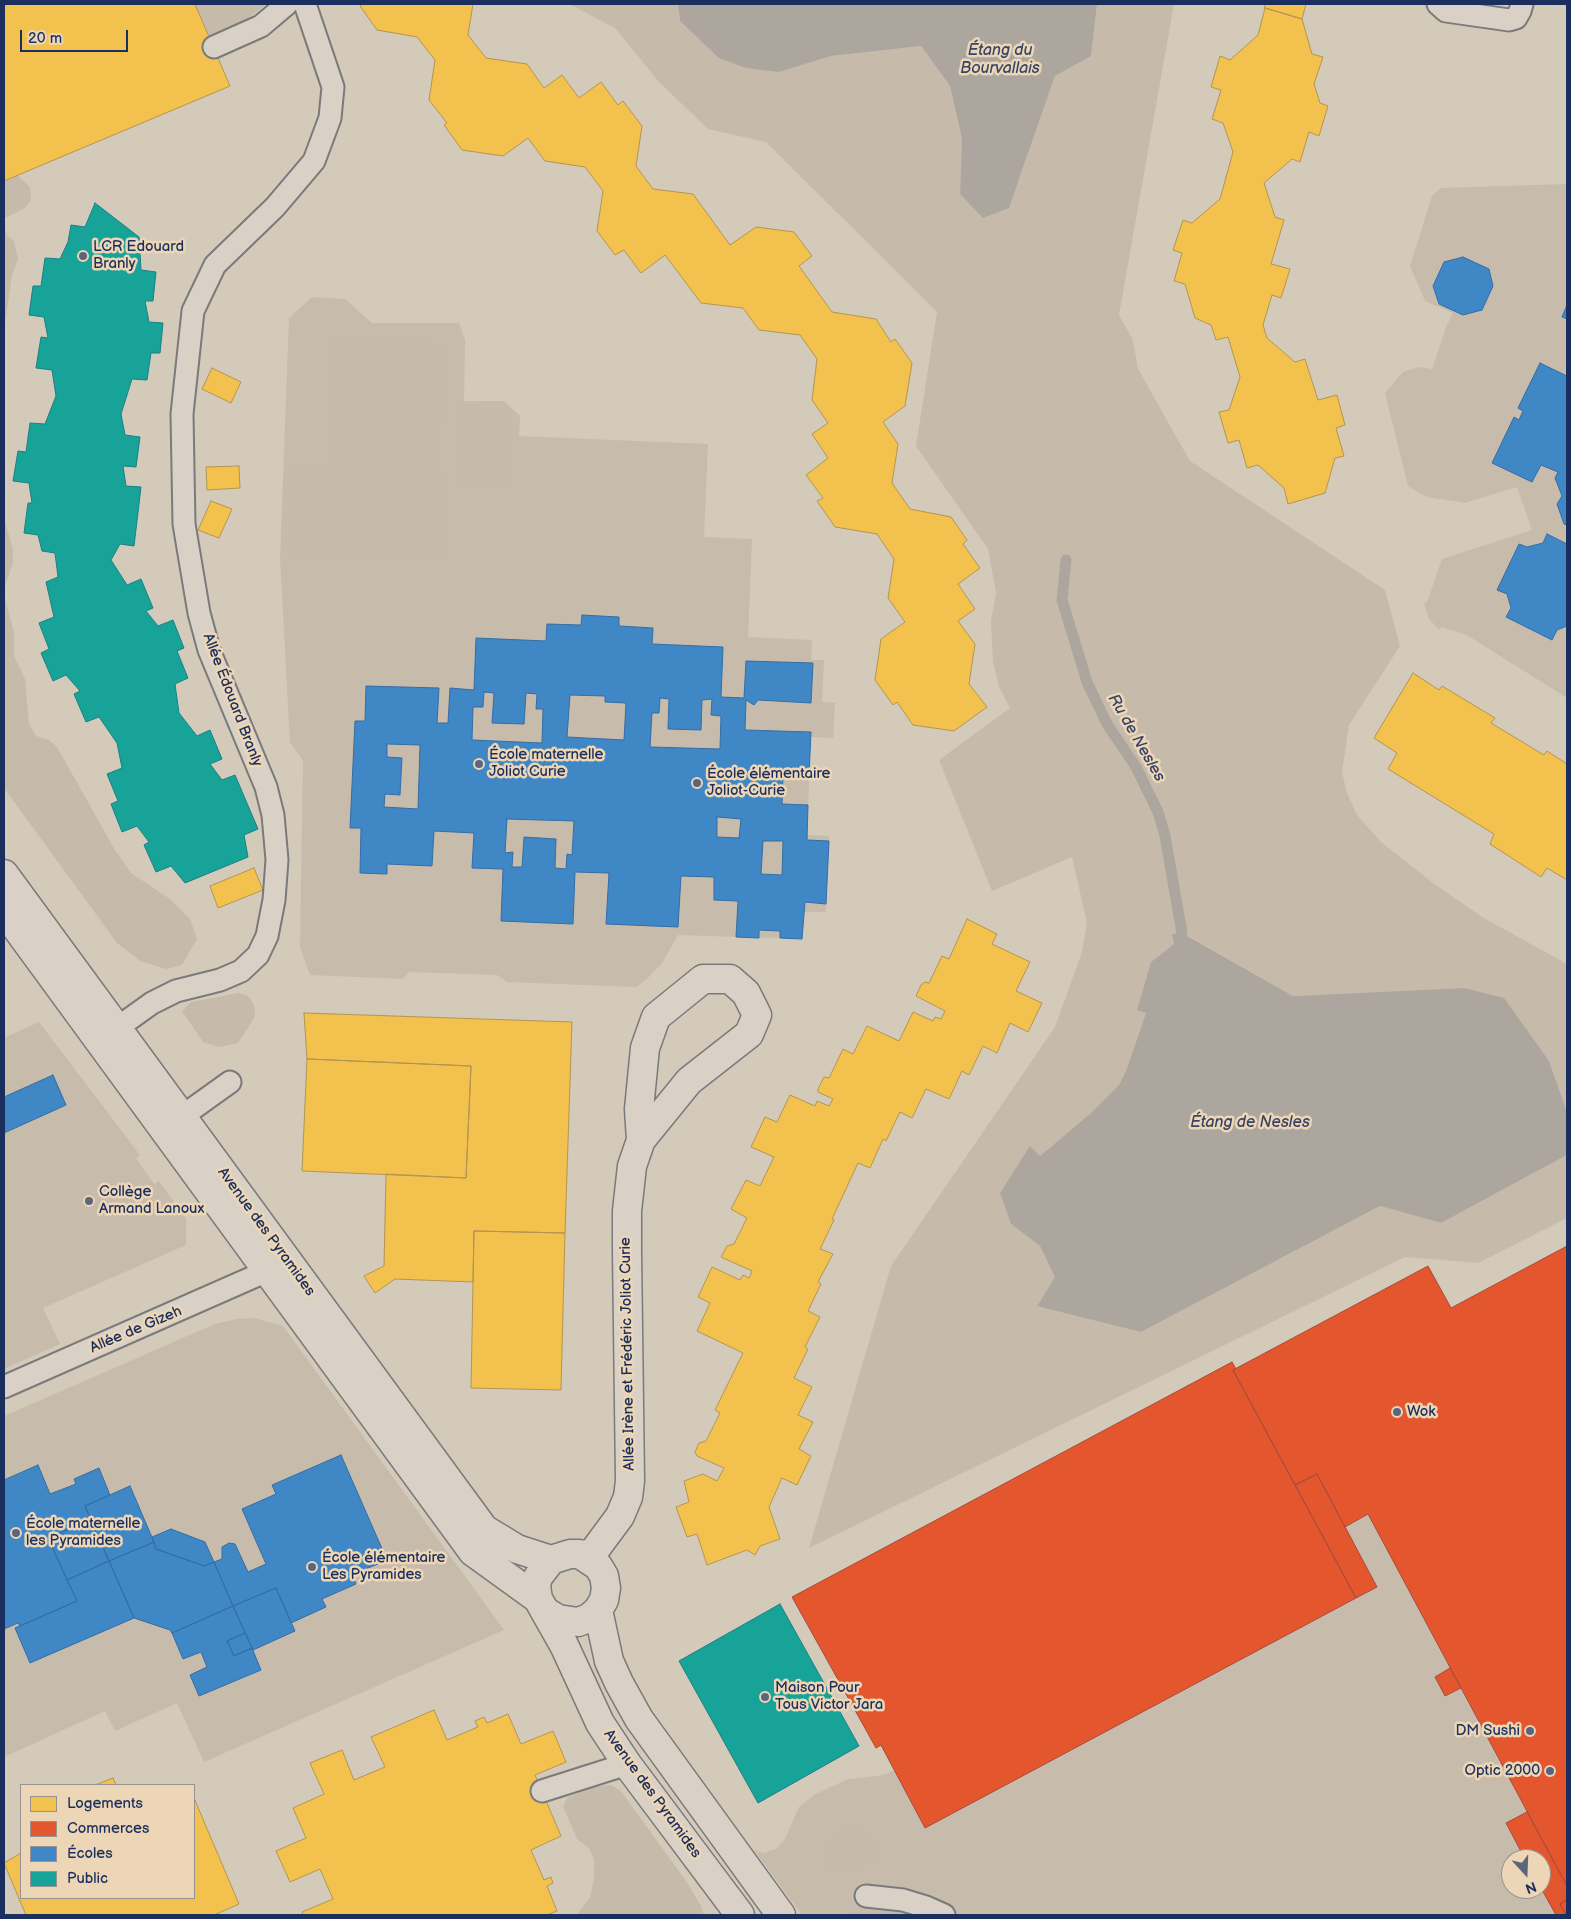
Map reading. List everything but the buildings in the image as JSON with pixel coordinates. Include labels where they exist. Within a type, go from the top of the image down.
[{"type":"main road","name":"Avenue des Pyramides","points":[[4,874],[117,1028],[173,1123],[267,1271],[473,1552],[558,1619],[578,1622],[598,1610]]},
{"type":"main road","name":"Avenue des Pyramides","points":[[4,911],[173,1123],[484,1529],[517,1549],[551,1560]]},
{"type":"main road","name":"Allée Irène et Frédéric Joliot Curie","points":[[589,1558],[620,1516],[628,1498],[630,1480],[627,1212],[632,1166],[641,1140],[689,1082],[749,1034],[757,1015],[746,993],[730,979],[703,979],[656,1017],[645,1048],[639,1109],[641,1140]]},
{"type":"main road","name":"Avenue des Pyramides","points":[[589,1558],[570,1554],[551,1560],[538,1577],[536,1586],[543,1606],[600,1723],[627,1764],[740,1915]]},
{"type":"main road","points":[[589,1558],[598,1566],[604,1576],[606,1588],[604,1600],[598,1610],[609,1661],[619,1683],[639,1719],[781,1915]]},
{"type":"lane","points":[[214,47],[261,26],[287,4]]},
{"type":"lane","name":"Allée Édouard Branly","points":[[117,1028],[152,1003],[168,995],[220,980],[241,971],[258,955],[267,936],[274,900],[276,851],[274,816],[266,787],[209,650],[199,613],[184,524],[182,414],[193,311],[215,266],[275,207],[314,161],[330,118],[333,87],[305,4]]},
{"type":"lane","points":[[1438,4],[1446,10],[1509,20],[1516,18],[1522,4]]},
{"type":"lane","points":[[173,1123],[230,1082]]},
{"type":"lane","name":"Allée de Gizeh","points":[[4,1387],[267,1271]]},
{"type":"lane","points":[[542,1791],[627,1764]]},
{"type":"lane","points":[[866,1896],[903,1900],[931,1912]]},
{"type":"shaded area","points":[[195,4],[266,4],[246,20],[209,36]]},
{"type":"shaded area","points":[[569,4],[678,4],[680,21],[779,72],[831,56],[921,46],[950,86],[962,139],[960,194],[1018,183],[1055,76],[1091,56],[1097,4],[1174,4],[1119,315],[1133,340],[1138,369],[1190,461],[1385,590],[1400,646],[1349,725],[1342,772],[1347,793],[1357,815],[1381,842],[1433,883],[1482,917],[1567,964],[1567,1112],[1549,1061],[1464,988],[1293,996],[1183,933],[1173,934],[1174,944],[1151,962],[1138,1010],[1146,1013],[1126,1071],[1119,1085],[1092,1112],[1040,1156],[1031,1147],[1011,1224],[1040,1246],[1056,1277],[1037,1305],[1141,1332],[1380,1206],[1441,1223],[1567,1155],[1567,1218],[1478,1263],[1405,1257],[809,1548],[891,1266],[1055,1027],[1082,952],[1087,923],[1072,857],[992,891],[939,760],[1010,708],[999,687],[993,661],[991,621],[996,593],[988,549],[916,446],[937,312],[766,142],[708,129],[659,82],[615,28]]},
{"type":"shaded area","points":[[17,175],[30,187],[31,200],[25,208],[5,218],[4,224],[4,181]]},
{"type":"shaded area","points":[[1567,184],[1567,698],[1467,635],[1441,627],[1440,630],[1429,619],[1424,604],[1427,602],[1442,559],[1532,530],[1517,487],[1465,503],[1427,497],[1408,486],[1385,393],[1403,372],[1419,367],[1432,369],[1446,327],[1453,313],[1425,301],[1410,266],[1432,196],[1441,188]]},
{"type":"shaded area","points":[[4,226],[7,235],[14,241],[18,259],[12,275],[4,331]]},
{"type":"shaded area","points":[[312,297],[345,299],[372,323],[459,323],[465,340],[464,401],[504,401],[520,416],[519,436],[708,444],[704,537],[752,539],[748,637],[812,640],[811,660],[824,660],[822,702],[835,703],[833,738],[811,737],[807,835],[829,836],[826,912],[803,912],[802,939],[678,935],[662,963],[648,978],[636,987],[507,982],[497,975],[409,972],[403,979],[310,975],[300,947],[303,761],[290,742],[280,558],[289,318]]},
{"type":"shaded area","points":[[341,337],[431,340],[444,350],[440,468],[430,473],[449,475],[445,561],[289,554],[292,467],[334,469],[327,464],[329,345]]},
{"type":"shaded area","points":[[457,405],[510,407],[507,486],[455,484]]},
{"type":"shaded area","points":[[4,518],[13,549],[13,563],[4,589]]},
{"type":"shaded area","points":[[4,595],[14,632],[14,656],[25,679],[29,724],[36,736],[49,740],[57,747],[115,850],[131,873],[170,899],[190,919],[197,939],[182,965],[166,969],[140,961],[117,943],[4,788]]},
{"type":"shaded area","points":[[238,993],[248,996],[254,1005],[255,1016],[238,1043],[219,1047],[203,1042],[182,1011],[191,1002]]},
{"type":"shaded area","name":"Collège Armand Lanoux","points":[[39,1022],[140,1155],[136,1158],[154,1184],[159,1181],[186,1219],[186,1245],[43,1308],[60,1344],[4,1369],[4,1038]]},
{"type":"shaded area","points":[[1567,1246],[1567,1915],[802,1915],[754,1850],[763,1853],[776,1849],[785,1839],[799,1807],[814,1795],[848,1779],[884,1775],[894,1770],[881,1746],[876,1748],[792,1597],[1232,1362],[1236,1369],[1428,1266],[1452,1308]]},
{"type":"shaded area","points":[[254,1318],[283,1326],[504,1630],[204,1762],[177,1703],[115,1731],[105,1711],[4,1757],[4,1416],[215,1324],[237,1319]]},
{"type":"shaded area","points":[[611,1785],[621,1791],[686,1881],[701,1906],[704,1915],[577,1915],[590,1897],[594,1878],[594,1860],[589,1848],[577,1839],[563,1806],[568,1797],[596,1786]]},
{"type":"shaded area","points":[[855,1825],[870,1832],[874,1840],[876,1857],[873,1861],[859,1867],[827,1869],[823,1867],[822,1861],[833,1836],[848,1826]]},
{"type":"shaded area","points":[[886,1909],[906,1915],[837,1915],[853,1913]]},
{"type":"water","name":"Étang du Bourvallais","points":[[678,4],[1097,4],[1091,56],[1055,76],[1009,208],[983,218],[960,194],[962,139],[950,86],[921,46],[831,56],[779,72],[746,68],[719,58],[680,21]]},
{"type":"water","name":"Étang de Nesles","points":[[1182,933],[1293,996],[1464,988],[1504,998],[1549,1061],[1567,1112],[1567,1155],[1441,1223],[1380,1206],[1141,1332],[1037,1306],[1055,1277],[1040,1246],[1011,1224],[1000,1193],[1030,1146],[1040,1156],[1092,1112],[1119,1085],[1126,1071],[1146,1013],[1137,1010],[1151,962],[1174,944],[1172,934]]},
{"type":"waterway","name":"Ru de Nesles","points":[[1066,560],[1062,600],[1087,682],[1107,724],[1136,767],[1158,812],[1165,836],[1182,933]]},
{"type":"place","name":"LCR Edouard Branly","points":[[83,256]]},
{"type":"place","name":"École maternelle Joliot Curie","points":[[479,764]]},
{"type":"place","name":"École élémentaire Joliot-Curie","points":[[697,783]]},
{"type":"place","name":"Collège Armand Lanoux","points":[[89,1201]]},
{"type":"place","name":"Wok","points":[[1397,1412]]},
{"type":"place","name":"École maternelle les Pyramides","points":[[16,1533]]},
{"type":"place","name":"École élémentaire Les Pyramides","points":[[312,1567]]},
{"type":"place","name":"Maison Pour Tous Victor Jara","points":[[765,1697]]},
{"type":"place","name":"DM Sushi","points":[[1530,1731]]},
{"type":"place","name":"Optic 2000","points":[[1550,1771]]}]
